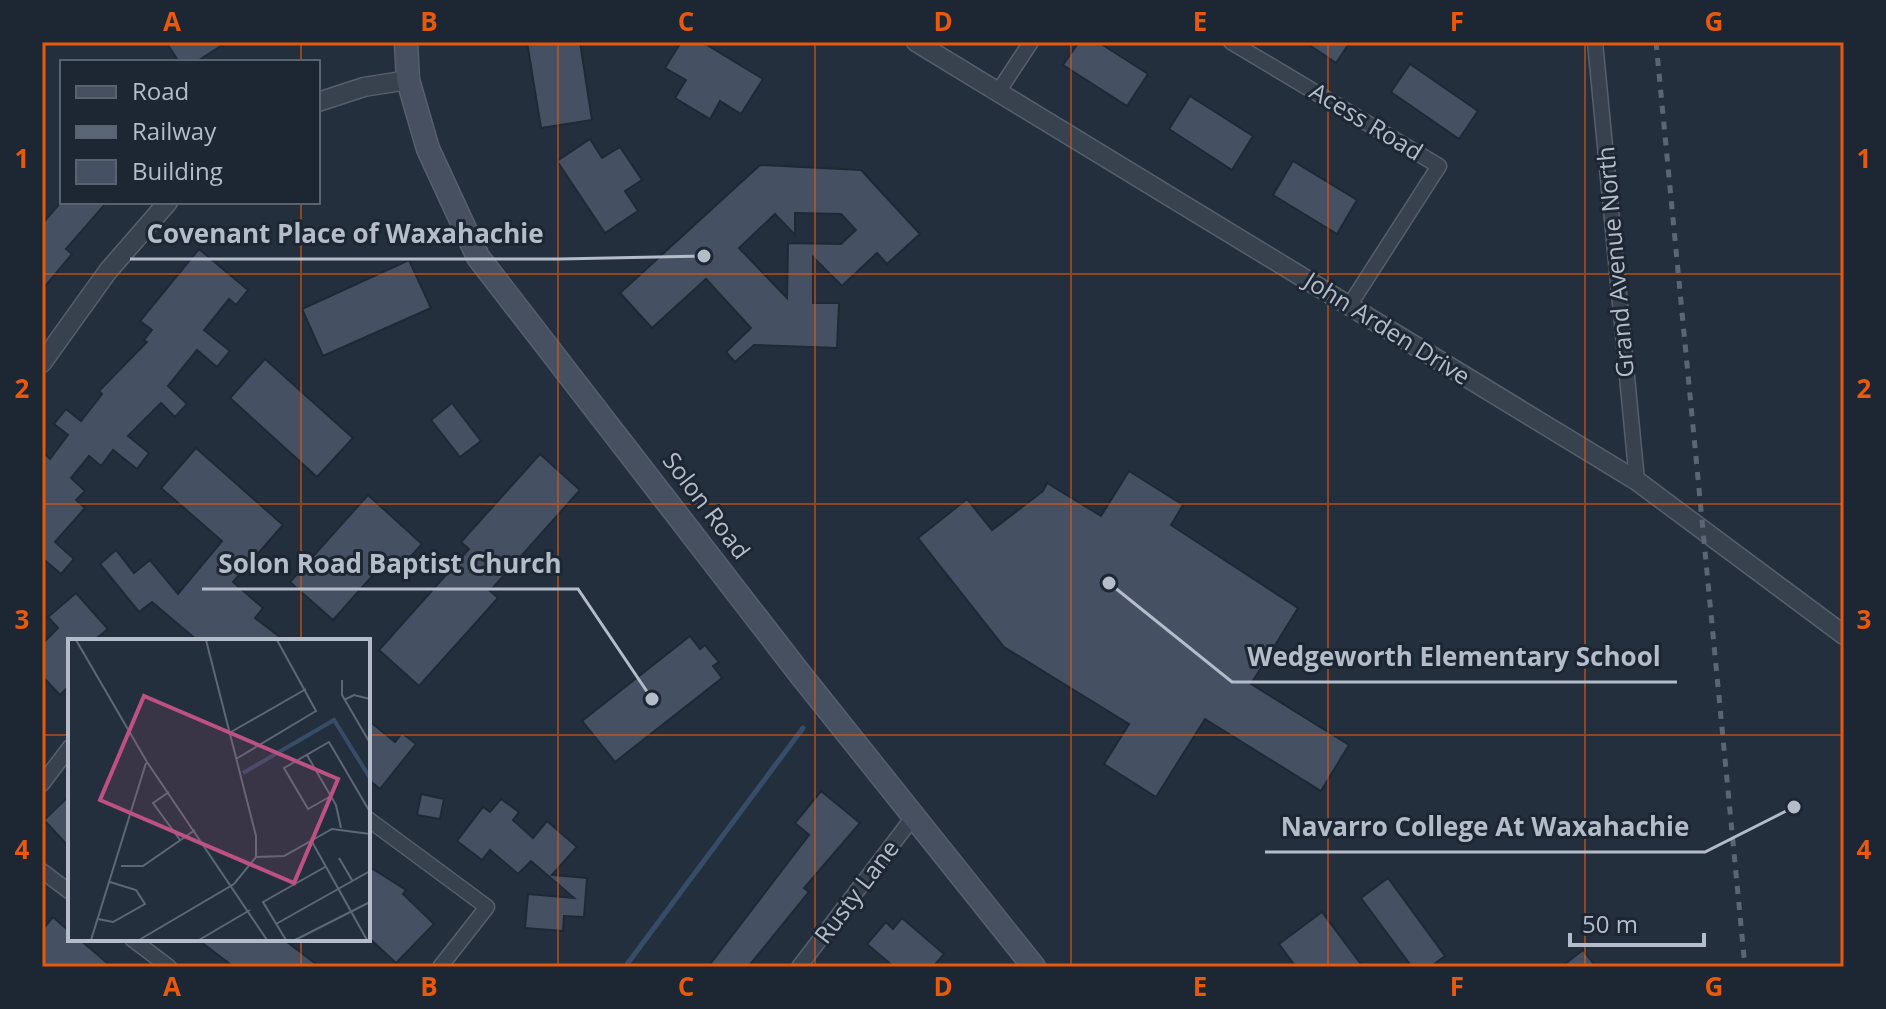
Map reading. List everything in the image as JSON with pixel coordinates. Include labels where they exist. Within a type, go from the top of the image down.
[{"type":"main road","name":"Solon Road","points":[[406,42],[408,80],[439,178],[478,257],[800,674],[1034,967]]},
{"type":"street","name":"John Arden Drive","points":[[916,42],[1637,481],[1844,635]]},
{"type":"street","points":[[998,92],[1031,42]]},
{"type":"street","name":"Acess Road","points":[[1231,42],[1439,166],[1349,306]]},
{"type":"street","name":"Grand Avenue North","points":[[1595,42],[1637,481]]},
{"type":"street","points":[[320,101],[364,87],[408,80]]},
{"type":"street","points":[[42,363],[108,271],[166,204]]},
{"type":"street","points":[[42,784],[68,750]]},
{"type":"street","name":"Rusty Lane","points":[[799,967],[914,816]]},
{"type":"street","points":[[370,820],[487,907],[440,967]]},
{"type":"street","points":[[42,871],[68,890]]},
{"type":"street","points":[[135,941],[169,967]]},
{"type":"building","points":[[166,42],[227,42],[199,60],[178,60]]},
{"type":"building","points":[[527,42],[580,42],[592,120],[541,128]]},
{"type":"building","points":[[681,42],[702,42],[763,79],[741,114],[720,101],[710,119],[675,98],[686,80],[665,68]]},
{"type":"building","points":[[1079,42],[1098,42],[1148,74],[1127,106],[1063,65]]},
{"type":"building","points":[[1305,42],[1350,42],[1336,63]]},
{"type":"building","points":[[1410,64],[1478,111],[1459,139],[1391,92]]},
{"type":"building","points":[[1190,96],[1253,136],[1232,170],[1169,129]]},
{"type":"building","points":[[590,139],[602,158],[620,147],[642,180],[625,191],[638,211],[605,233],[557,161]]},
{"type":"building","points":[[1293,161],[1357,200],[1337,234],[1273,195]]},
{"type":"building","points":[[760,165],[861,170],[920,234],[887,264],[877,253],[842,286],[813,257],[813,303],[839,303],[837,348],[754,345],[735,362],[726,352],[751,328],[706,279],[652,328],[620,293]],"holes":[[[795,213],[841,214],[856,230],[841,244],[788,243],[787,298],[739,248],[775,214],[795,235]]]},
{"type":"building","points":[[60,203],[105,204],[66,249],[72,254],[42,290],[42,224]]},
{"type":"building","points":[[199,249],[248,290],[236,305],[229,299],[204,330],[230,351],[217,367],[197,350],[168,386],[187,404],[175,417],[161,403],[128,436],[149,453],[137,469],[113,450],[101,466],[89,456],[71,478],[85,491],[76,500],[85,508],[55,542],[74,559],[61,574],[42,558],[42,451],[50,459],[68,435],[54,424],[66,409],[81,421],[102,394],[99,391],[147,342],[144,340],[152,330],[140,321]]},
{"type":"building","points":[[409,260],[431,308],[323,356],[302,309]]},
{"type":"building","points":[[265,359],[353,438],[317,477],[230,398]]},
{"type":"building","points":[[452,403],[481,441],[460,457],[431,420]]},
{"type":"building","points":[[196,448],[283,525],[233,582],[263,608],[255,618],[282,639],[196,639],[152,602],[139,612],[100,564],[116,550],[134,573],[150,560],[178,594],[222,541],[161,488]]},
{"type":"building","points":[[540,454],[580,490],[490,591],[498,598],[419,686],[379,650],[469,549],[461,542]]},
{"type":"building","points":[[1129,471],[1183,505],[1171,525],[1298,608],[1251,684],[1349,745],[1321,791],[1205,719],[1156,797],[1104,764],[1129,724],[1004,647],[918,538],[967,499],[992,530],[1043,491],[1047,483],[1101,516]]},
{"type":"building","points":[[368,495],[422,544],[395,574],[383,564],[333,620],[290,582]]},
{"type":"building","points":[[76,593],[108,629],[96,639],[68,639],[68,687],[60,695],[42,676],[42,644],[58,628],[48,617]]},
{"type":"building","points":[[690,636],[700,649],[705,645],[719,662],[713,666],[722,678],[615,762],[582,721]]},
{"type":"building","points":[[370,722],[395,742],[402,733],[416,744],[380,789],[370,781]]},
{"type":"building","points":[[821,791],[860,823],[804,888],[809,892],[748,967],[708,967],[809,835],[795,823]]},
{"type":"building","points":[[421,794],[444,799],[440,819],[417,815]]},
{"type":"building","points":[[68,797],[68,846],[44,820]]},
{"type":"building","points":[[501,799],[519,812],[513,820],[533,838],[547,821],[577,847],[552,875],[587,878],[584,917],[564,916],[563,931],[525,928],[528,894],[574,898],[531,861],[518,874],[490,850],[482,860],[457,841],[483,807],[490,812]]},
{"type":"building","points":[[370,867],[406,890],[403,894],[434,924],[396,963],[370,939]]},
{"type":"building","points":[[1388,878],[1445,956],[1430,967],[1412,967],[1361,898]]},
{"type":"building","points":[[1322,912],[1363,967],[1296,967],[1279,944]]},
{"type":"building","points":[[53,917],[68,930],[68,941],[81,941],[112,967],[42,967],[42,930]]},
{"type":"building","points":[[902,918],[944,954],[933,967],[894,967],[867,944],[886,922],[893,929]]},
{"type":"building","points":[[200,941],[286,941],[320,967],[234,967]]},
{"type":"building","points":[[1583,950],[1596,967],[1561,967]]},
{"type":"waterway","points":[[625,967],[803,728]]},
{"type":"railway","points":[[1656,42],[1745,967]]},
{"type":"place","name":"Covenant Place of Waxahachie","points":[[704,256]]},
{"type":"place","name":"Wedgeworth Elementary School","points":[[1109,583]]},
{"type":"place","name":"Solon Road Baptist Church","points":[[652,699]]},
{"type":"place","name":"Navarro College At Waxahachie","points":[[1794,807]]}]
